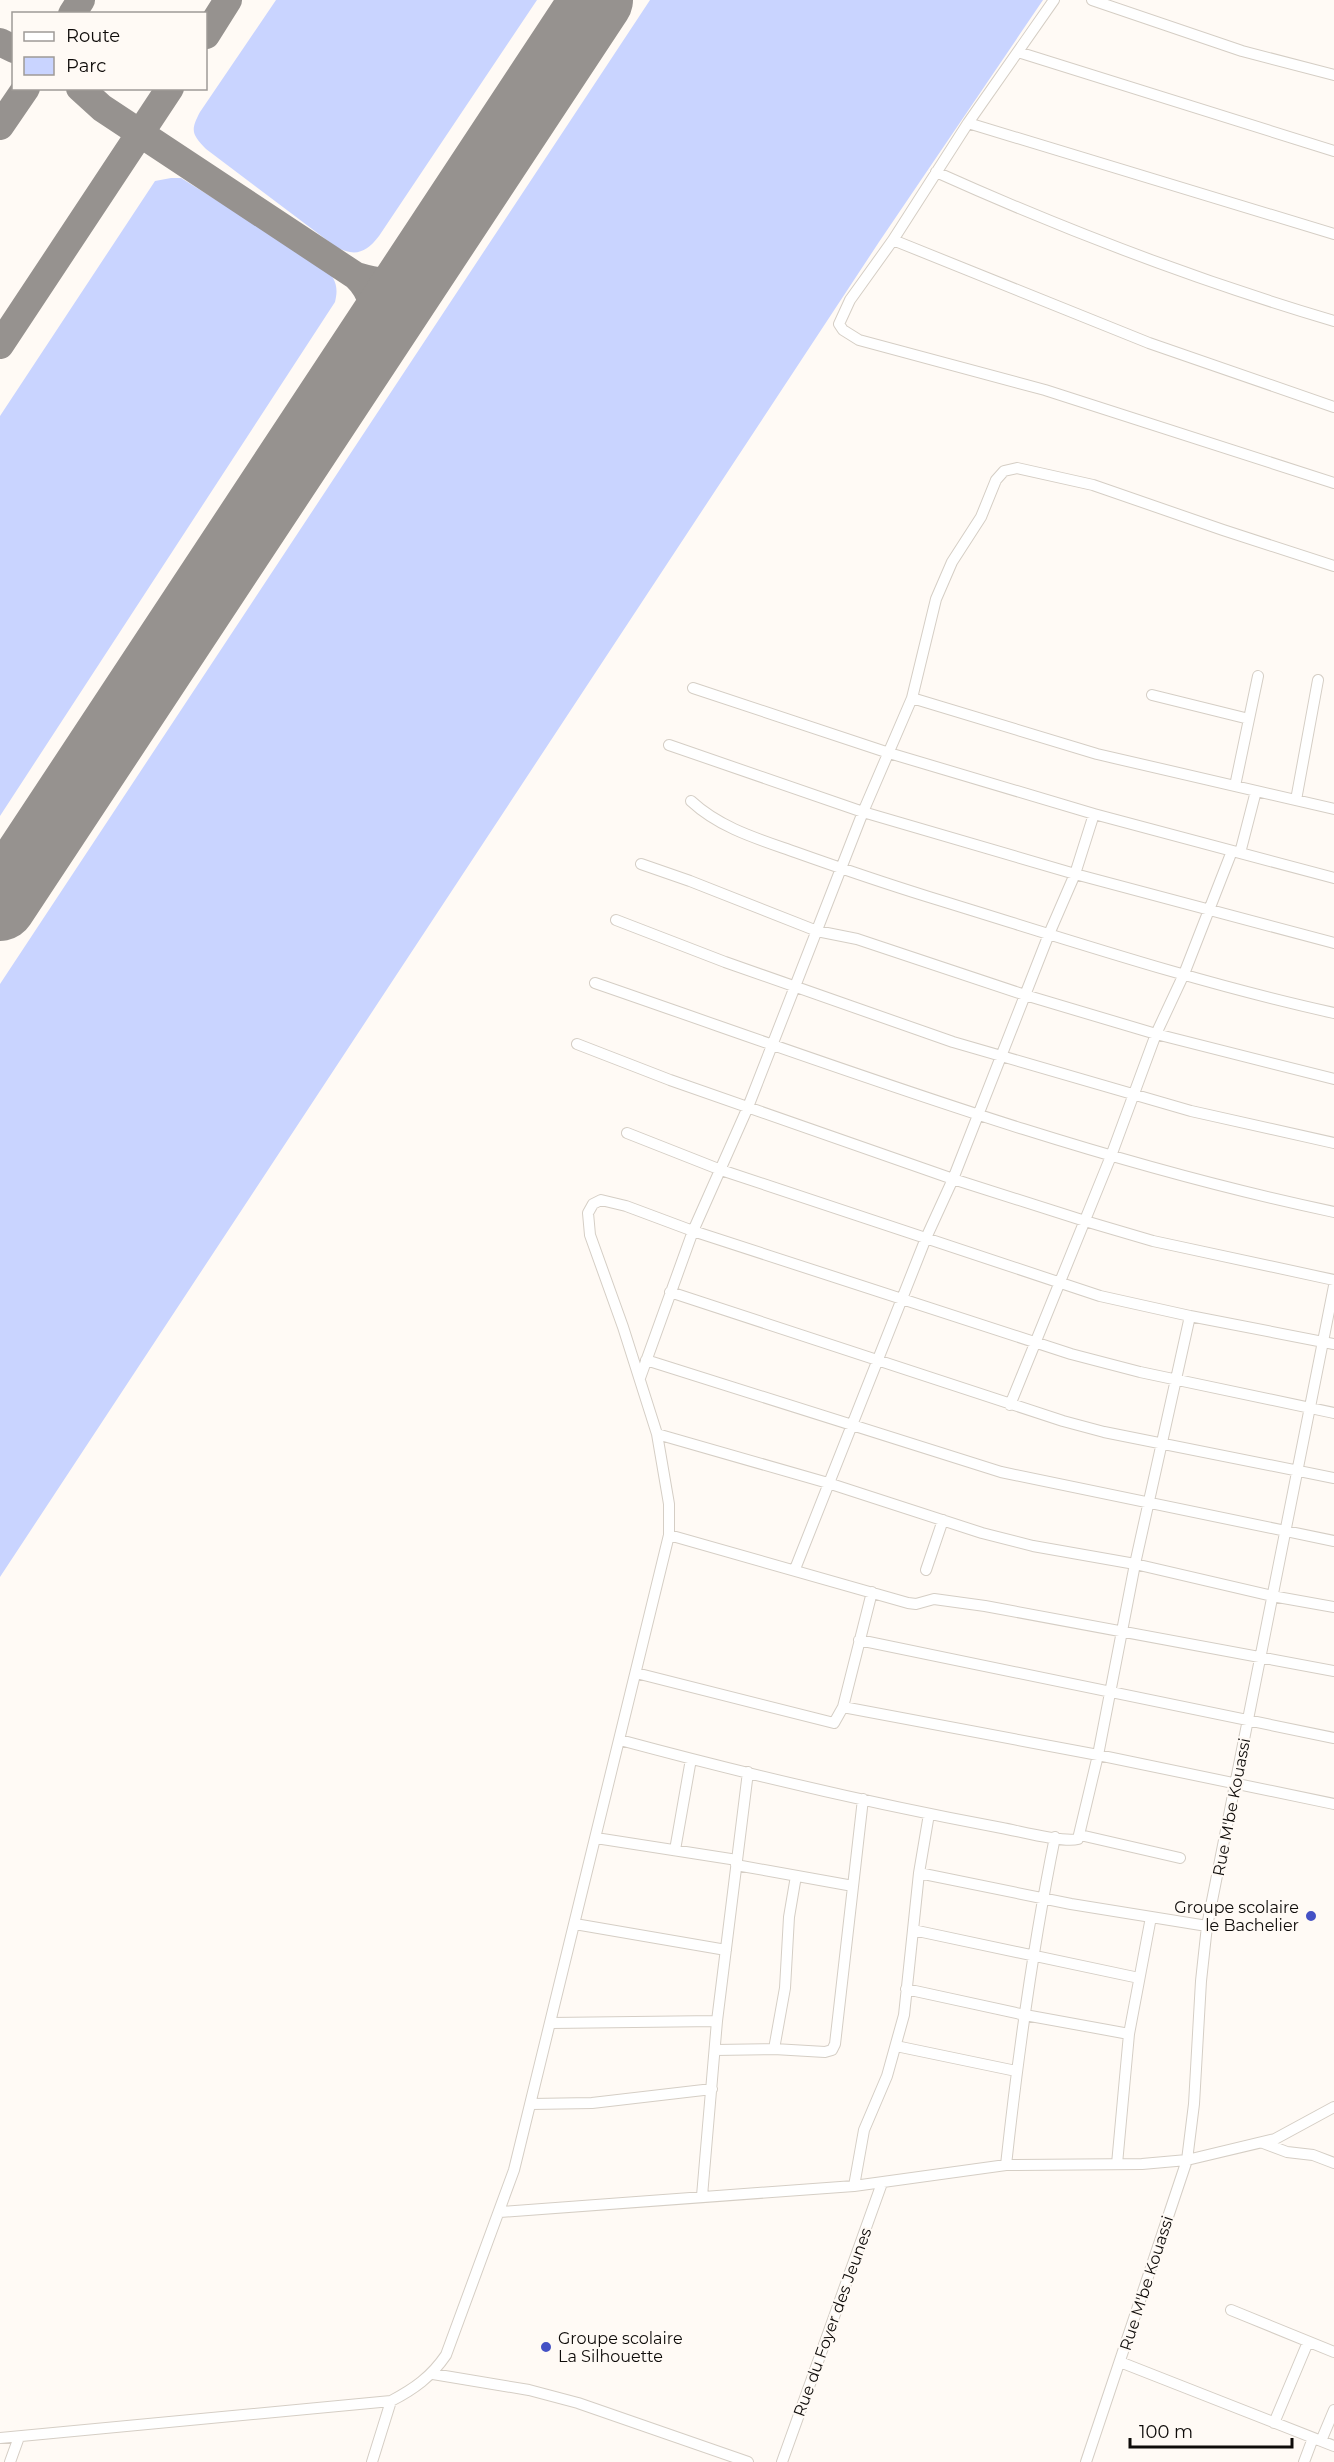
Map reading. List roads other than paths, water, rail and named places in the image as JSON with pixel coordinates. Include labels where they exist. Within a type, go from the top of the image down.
[{"type":"street","points":[[1054,0],[968,123],[893,240],[850,300],[839,324],[843,330],[859,340],[1045,390],[1334,483]]},
{"type":"street","points":[[1092,0],[1242,51],[1334,75]]},
{"type":"street","points":[[1018,52],[1334,151]]},
{"type":"street","points":[[968,123],[1334,234]]},
{"type":"street","points":[[936,172],[1105,242],[1281,305],[1334,321]]},
{"type":"street","points":[[893,240],[1149,343],[1334,407]]},
{"type":"street","points":[[640,1378],[693,1231],[748,1107],[863,812],[912,698],[936,599],[952,562],[981,517],[996,480],[1004,471],[1017,468],[1038,471],[1093,485],[1334,566]]},
{"type":"street","points":[[1234,786],[1258,676]]},
{"type":"street","points":[[1296,800],[1318,680]]},
{"type":"street","points":[[693,688],[889,753],[1094,814],[1334,878]]},
{"type":"street","points":[[1152,695],[1249,719]]},
{"type":"street","points":[[912,698],[1097,754],[1334,809]]},
{"type":"street","points":[[669,745],[863,812],[1075,874],[1334,943]]},
{"type":"street","points":[[1010,1405],[1111,1156],[1156,1034],[1236,852],[1256,791]]},
{"type":"street","points":[[691,801],[707,816],[730,828],[842,870],[1184,974],[1291,1003],[1334,1012]]},
{"type":"street","points":[[795,1569],[901,1300],[953,1179],[1049,934],[1075,874],[1094,814]]},
{"type":"street","points":[[641,864],[717,891],[817,931],[857,939],[1025,995],[1156,1034],[1334,1079]]},
{"type":"street","points":[[616,920],[953,1042],[1191,1111],[1334,1143]]},
{"type":"street","points":[[595,983],[978,1116],[1217,1186],[1334,1212]]},
{"type":"street","points":[[577,1044],[953,1179],[1085,1221],[1153,1241],[1334,1280]]},
{"type":"street","points":[[627,1133],[721,1170],[1100,1296],[1329,1343]]},
{"type":"street","points":[[0,2438],[391,2402],[411,2391],[433,2374],[446,2355],[500,2212],[531,2104],[669,1535],[669,1504],[657,1434],[590,1235],[588,1213],[593,1204],[601,1200],[614,1202],[693,1231],[901,1300],[1102,1362],[1334,1413]]},
{"type":"street","name":"Rue M'be Kouassi","points":[[1086,2462],[1187,2160],[1194,2104],[1201,1981],[1207,1926],[1310,1409],[1329,1343],[1334,1286]]},
{"type":"street","points":[[670,1293],[1010,1405],[1104,1432],[1334,1478]]},
{"type":"street","points":[[620,1740],[691,1759],[929,1814],[1074,1840],[1080,1835],[1098,1755],[1136,1564],[1191,1316]]},
{"type":"street","points":[[646,1360],[1001,1472],[1334,1541]]},
{"type":"street","points":[[657,1434],[1034,1546],[1136,1564],[1272,1596],[1334,1606]]},
{"type":"street","points":[[926,1570],[943,1520]]},
{"type":"street","points":[[669,1535],[916,1604],[934,1599],[1123,1631],[1334,1671]]},
{"type":"street","points":[[636,1673],[829,1723],[837,1720],[843,1707],[872,1592]]},
{"type":"street","points":[[859,1640],[1334,1738]]},
{"type":"street","points":[[843,1707],[1098,1755],[1334,1804]]},
{"type":"street","points":[[675,1850],[691,1759]]},
{"type":"street","points":[[702,2196],[717,2021],[748,1772]]},
{"type":"street","points":[[715,2050],[774,2049],[825,2052],[832,2050],[835,2044],[863,1799]]},
{"type":"street","points":[[854,2186],[864,2130],[896,2046],[904,2014],[919,1873],[929,1814]]},
{"type":"street","points":[[1080,1835],[1180,1858]]},
{"type":"street","points":[[1006,2165],[1016,2071],[1042,1898],[1055,1837]]},
{"type":"street","points":[[596,1838],[675,1850],[853,1886]]},
{"type":"street","points":[[919,1873],[1042,1898],[1207,1926]]},
{"type":"street","points":[[774,2049],[785,1989],[789,1917],[796,1876]]},
{"type":"street","points":[[1117,2164],[1129,2034],[1151,1917]]},
{"type":"street","points":[[575,1924],[726,1950]]},
{"type":"street","points":[[913,1930],[1139,1978]]},
{"type":"street","points":[[906,1989],[1025,2015],[1129,2034]]},
{"type":"street","points":[[551,2023],[717,2021]]},
{"type":"street","points":[[896,2046],[1016,2071]]},
{"type":"street","points":[[531,2104],[592,2103],[712,2088]]},
{"type":"street","points":[[500,2212],[854,2186],[1006,2165],[1117,2164],[1187,2160],[1275,2139],[1334,2107]]},
{"type":"street","points":[[1262,2143],[1287,2152],[1313,2155],[1334,2163]]},
{"type":"street","name":"Rue du Foyer des Jeunes","points":[[782,2462],[882,2183]]},
{"type":"street","points":[[1231,2310],[1334,2352]]},
{"type":"street","points":[[1274,2423],[1308,2342]]},
{"type":"street","points":[[1120,2362],[1334,2446]]},
{"type":"street","points":[[433,2374],[483,2380],[568,2400],[748,2462]]},
{"type":"street","points":[[374,2462],[391,2402]]},
{"type":"street","points":[[1304,2462],[1334,2410]]},
{"type":"street","points":[[10,2462],[19,2437]]},
{"type":"place","name":"Groupe scolaire le Bachelier","points":[[1311,1916]]},
{"type":"place","name":"Groupe scolaire La Silhouette","points":[[546,2347]]}]
